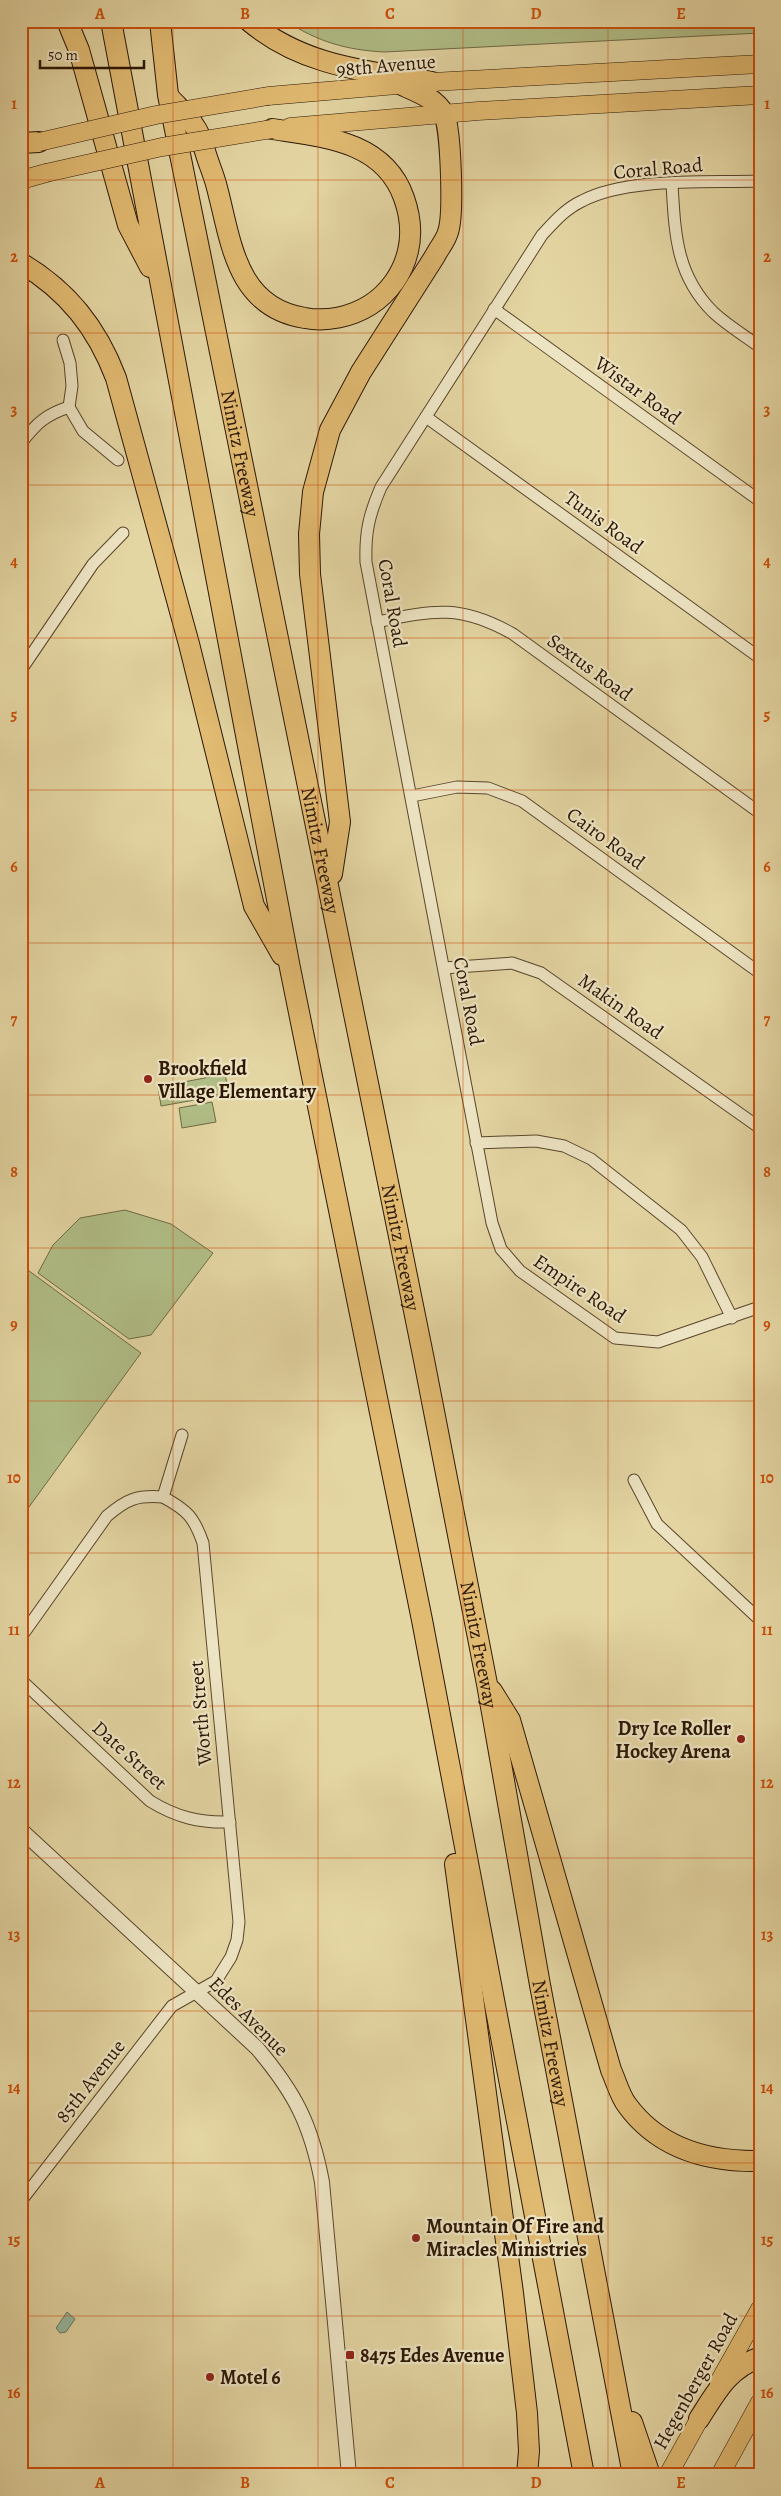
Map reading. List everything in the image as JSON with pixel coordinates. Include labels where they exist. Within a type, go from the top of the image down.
[{"type":"highway","points":[[67,21],[79,50],[128,224],[160,288]]},
{"type":"highway","points":[[111,21],[290,968],[422,1620],[584,2475]]},
{"type":"highway","name":"Nimitz Freeway","points":[[160,21],[168,95],[330,886],[487,1684],[540,1985],[633,2475]]},
{"type":"highway","points":[[249,21],[280,44],[322,62],[344,68],[432,82]]},
{"type":"highway","points":[[330,886],[340,822],[310,574],[309,534],[313,492],[323,452],[340,409],[448,232],[451,208],[448,140],[444,114],[430,98],[400,84]]},
{"type":"highway","points":[[168,95],[196,127],[216,182],[232,252],[247,283],[259,297],[275,308],[295,317],[310,319],[328,319],[362,310],[387,290],[403,265],[410,234],[408,212],[402,191],[384,165],[360,149],[329,138],[272,129]]},
{"type":"highway","points":[[21,263],[50,282],[75,306],[95,332],[110,363],[122,397],[189,644],[254,906],[290,968]]},
{"type":"highway","points":[[422,1620],[513,2293],[527,2422],[529,2451],[527,2475]]},
{"type":"highway","points":[[487,1684],[510,1720],[611,2070],[626,2105],[653,2134],[679,2149],[719,2160],[760,2161]]},
{"type":"highway","points":[[699,2420],[727,2376],[745,2363],[760,2357]]},
{"type":"highway","points":[[616,2382],[646,2458],[650,2475]]},
{"type":"main road","name":"98th Avenue","points":[[27,144],[156,115],[268,96],[400,84],[760,64]]},
{"type":"main road","points":[[21,180],[162,147],[272,129],[444,114],[760,95]]},
{"type":"main road","name":"Hegenberger Road","points":[[668,2475],[760,2309]]},
{"type":"main road","points":[[720,2475],[760,2402]]},
{"type":"street","name":"Coral Road","points":[[501,1249],[492,1223],[476,1143],[412,796],[366,562],[365,534],[371,510],[381,487],[542,235],[560,215],[582,201],[606,191],[630,186],[760,181]]},
{"type":"street","points":[[672,184],[674,231],[681,262],[694,291],[714,313],[760,347]]},
{"type":"street","name":"Wistar Road","points":[[494,309],[760,501]]},
{"type":"street","points":[[63,340],[70,363],[72,386],[69,407],[83,431],[118,460]]},
{"type":"street","points":[[21,443],[38,421],[52,413],[69,407]]},
{"type":"street","name":"Tunis Road","points":[[426,417],[760,658]]},
{"type":"street","points":[[21,670],[93,564],[123,533]]},
{"type":"street","name":"Sextus Road","points":[[377,622],[430,611],[461,613],[489,621],[513,634],[760,813]]},
{"type":"street","name":"Cairo Road","points":[[412,796],[457,788],[488,788],[522,801],[760,973]]},
{"type":"street","name":"Makin Road","points":[[444,968],[512,963],[541,973],[760,1128]]},
{"type":"street","points":[[476,1143],[536,1141],[564,1146],[591,1159],[681,1230],[702,1257],[732,1318]]},
{"type":"street","name":"Empire Road","points":[[501,1249],[520,1271],[615,1338],[658,1342],[760,1307]]},
{"type":"street","points":[[21,1637],[107,1516],[123,1502],[144,1495],[163,1497],[182,1435]]},
{"type":"street","points":[[634,1480],[657,1524],[760,1620]]},
{"type":"street","name":"Worth Street","points":[[163,1497],[183,1508],[196,1523],[203,1543],[239,1922],[237,1940],[231,1957],[216,1981],[196,1992]]},
{"type":"street","name":"Date Street","points":[[21,1680],[150,1801],[168,1812],[187,1819],[208,1823],[230,1822]]},
{"type":"street","name":"Edes Avenue","points":[[21,1830],[257,2048],[282,2077],[301,2109],[314,2144],[322,2182],[349,2475]]},
{"type":"street","name":"85th Avenue","points":[[21,2202],[172,2006],[196,1992]]},
{"type":"shaded area","points":[[286,21],[760,21],[760,33],[384,52],[333,44],[321,40]]},
{"type":"shaded area","points":[[225,1074],[229,1094],[161,1106],[158,1087]]},
{"type":"shaded area","points":[[212,1102],[216,1122],[182,1128],[179,1108]]},
{"type":"shaded area","points":[[125,1210],[171,1224],[213,1253],[151,1335],[129,1339],[38,1273],[53,1245],[80,1218]]},
{"type":"shaded area","points":[[21,1265],[141,1353],[21,1518]]},
{"type":"shaded area","points":[[67,2312],[75,2319],[66,2332],[60,2333],[56,2328]]},
{"type":"place","name":"Brookfield Village Elementary","points":[[148,1079]]},
{"type":"place","name":"Dry Ice Roller Hockey Arena","points":[[741,1739]]},
{"type":"place","name":"Mountain Of Fire and Miracles Ministries","points":[[416,2238]]},
{"type":"place","name":"8475 Edes Avenue","points":[[350,2355]]},
{"type":"place","name":"Motel 6","points":[[210,2377]]}]
